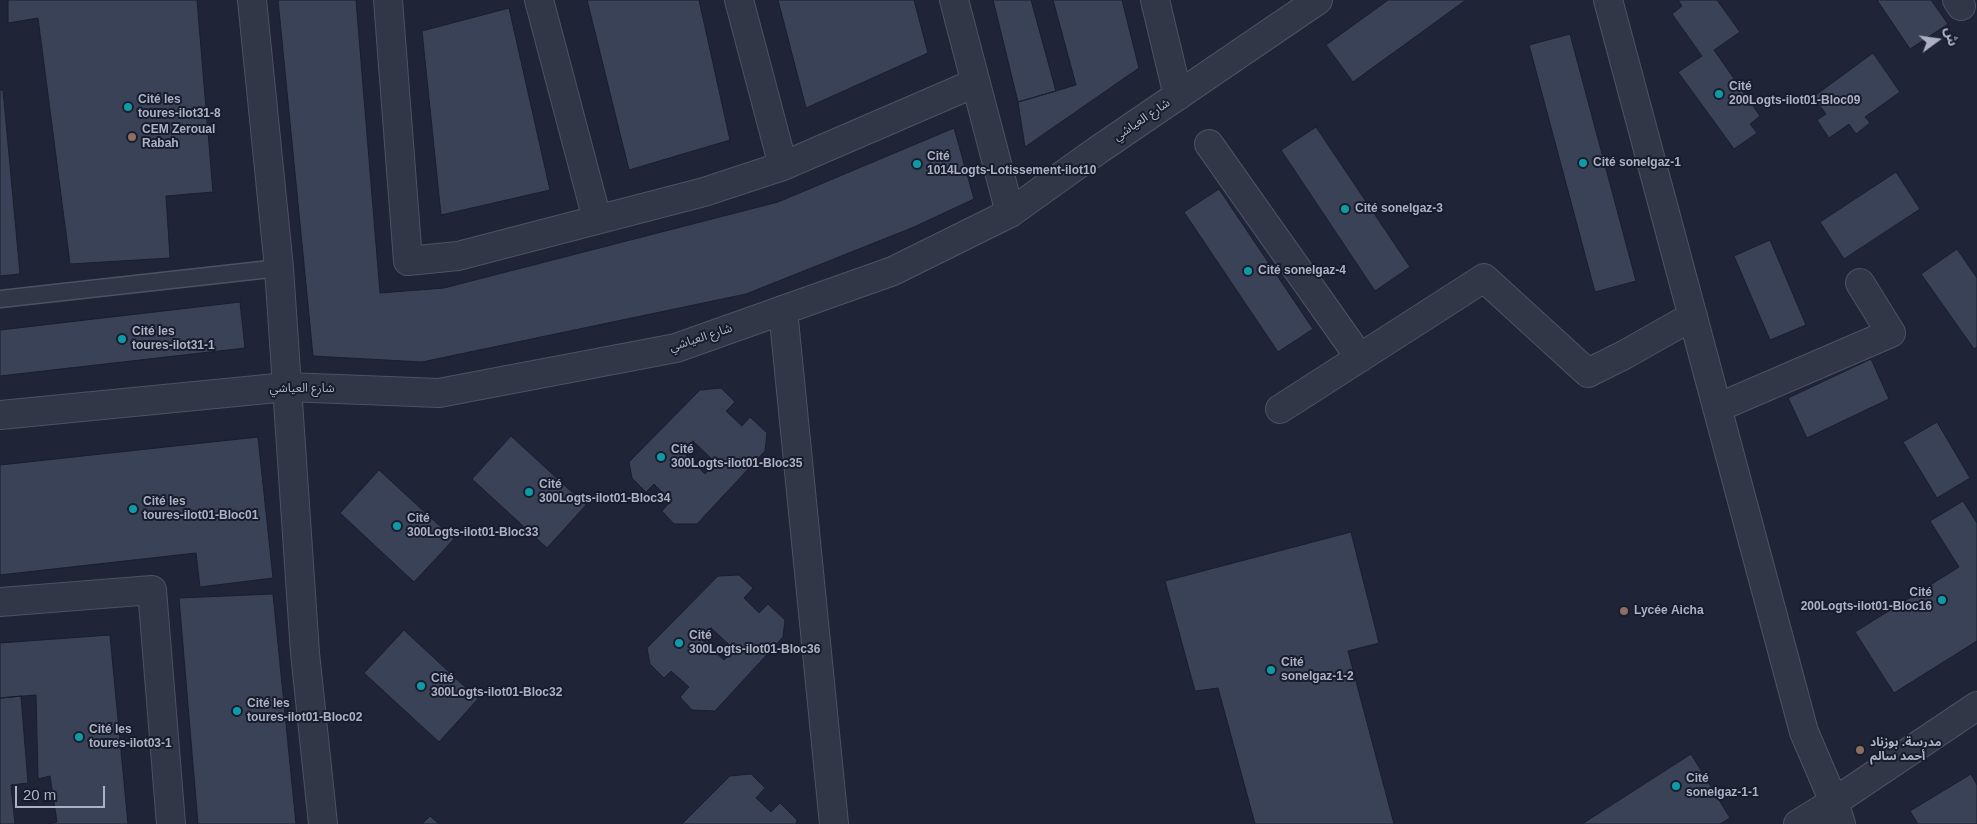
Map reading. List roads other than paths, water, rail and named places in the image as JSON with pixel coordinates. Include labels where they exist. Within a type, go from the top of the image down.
[{"type":"street","points":[[252,0],[279,268],[305,653],[323,824]]},
{"type":"street","points":[[388,0],[408,261],[458,256],[704,192],[782,166],[975,83]]},
{"type":"street","points":[[538,0],[597,219]]},
{"type":"street","points":[[739,0],[750,35],[782,166]]},
{"type":"street","points":[[954,0],[1010,213]]},
{"type":"street","points":[[1155,0],[1178,96]]},
{"type":"street","name":"شارع العياشي","points":[[0,415],[287,387],[439,393],[676,348],[893,271],[1010,213],[1098,150],[1318,0]]},
{"type":"street","points":[[1608,0],[1804,732],[1838,813]]},
{"type":"street","points":[[1209,144],[1360,358]]},
{"type":"street","points":[[1280,409],[1484,278],[1588,373],[1693,316]]},
{"type":"street","points":[[1717,408],[1891,333],[1860,283]]},
{"type":"street","points":[[783,310],[834,824]]},
{"type":"street","points":[[0,602],[152,590],[171,824]]},
{"type":"street","points":[[1798,824],[1838,813],[1977,706]]},
{"type":"lane","points":[[0,299],[279,268]]},
{"type":"place","name":"Cité 200Logts-ilot01-Bloc09","points":[[1719,94]]},
{"type":"place","name":"Cité les toures-ilot31-8","points":[[128,107]]},
{"type":"place","name":"CEM Zeroual Rabah","points":[[132,137]]},
{"type":"place","name":"Cité sonelgaz-1","points":[[1583,163]]},
{"type":"place","name":"Cité 1014Logts-Lotissement-ilot10","points":[[917,164]]},
{"type":"place","name":"Cité sonelgaz-3","points":[[1345,209]]},
{"type":"place","name":"Cité sonelgaz-4","points":[[1248,271]]},
{"type":"place","name":"Cité les toures-ilot31-1","points":[[122,339]]},
{"type":"place","name":"Cité 300Logts-ilot01-Bloc35","points":[[661,457]]},
{"type":"place","name":"Cité 300Logts-ilot01-Bloc34","points":[[529,492]]},
{"type":"place","name":"Cité les toures-ilot01-Bloc01","points":[[133,509]]},
{"type":"place","name":"Cité 300Logts-ilot01-Bloc33","points":[[397,526]]},
{"type":"place","name":"Cité 200Logts-ilot01-Bloc16","points":[[1942,600]]},
{"type":"place","name":"Lycée Aicha","points":[[1624,611]]},
{"type":"place","name":"Cité 300Logts-ilot01-Bloc36","points":[[679,643]]},
{"type":"place","name":"Cité sonelgaz-1-2","points":[[1271,670]]},
{"type":"place","name":"Cité 300Logts-ilot01-Bloc32","points":[[421,686]]},
{"type":"place","name":"Cité les toures-ilot01-Bloc02","points":[[237,711]]},
{"type":"place","name":"Cité les toures-ilot03-1","points":[[79,737]]},
{"type":"place","name":"مدرسة. بوزناد أحمد سالم","points":[[1860,750]]},
{"type":"place","name":"Cité sonelgaz-1-1","points":[[1676,786]]}]
